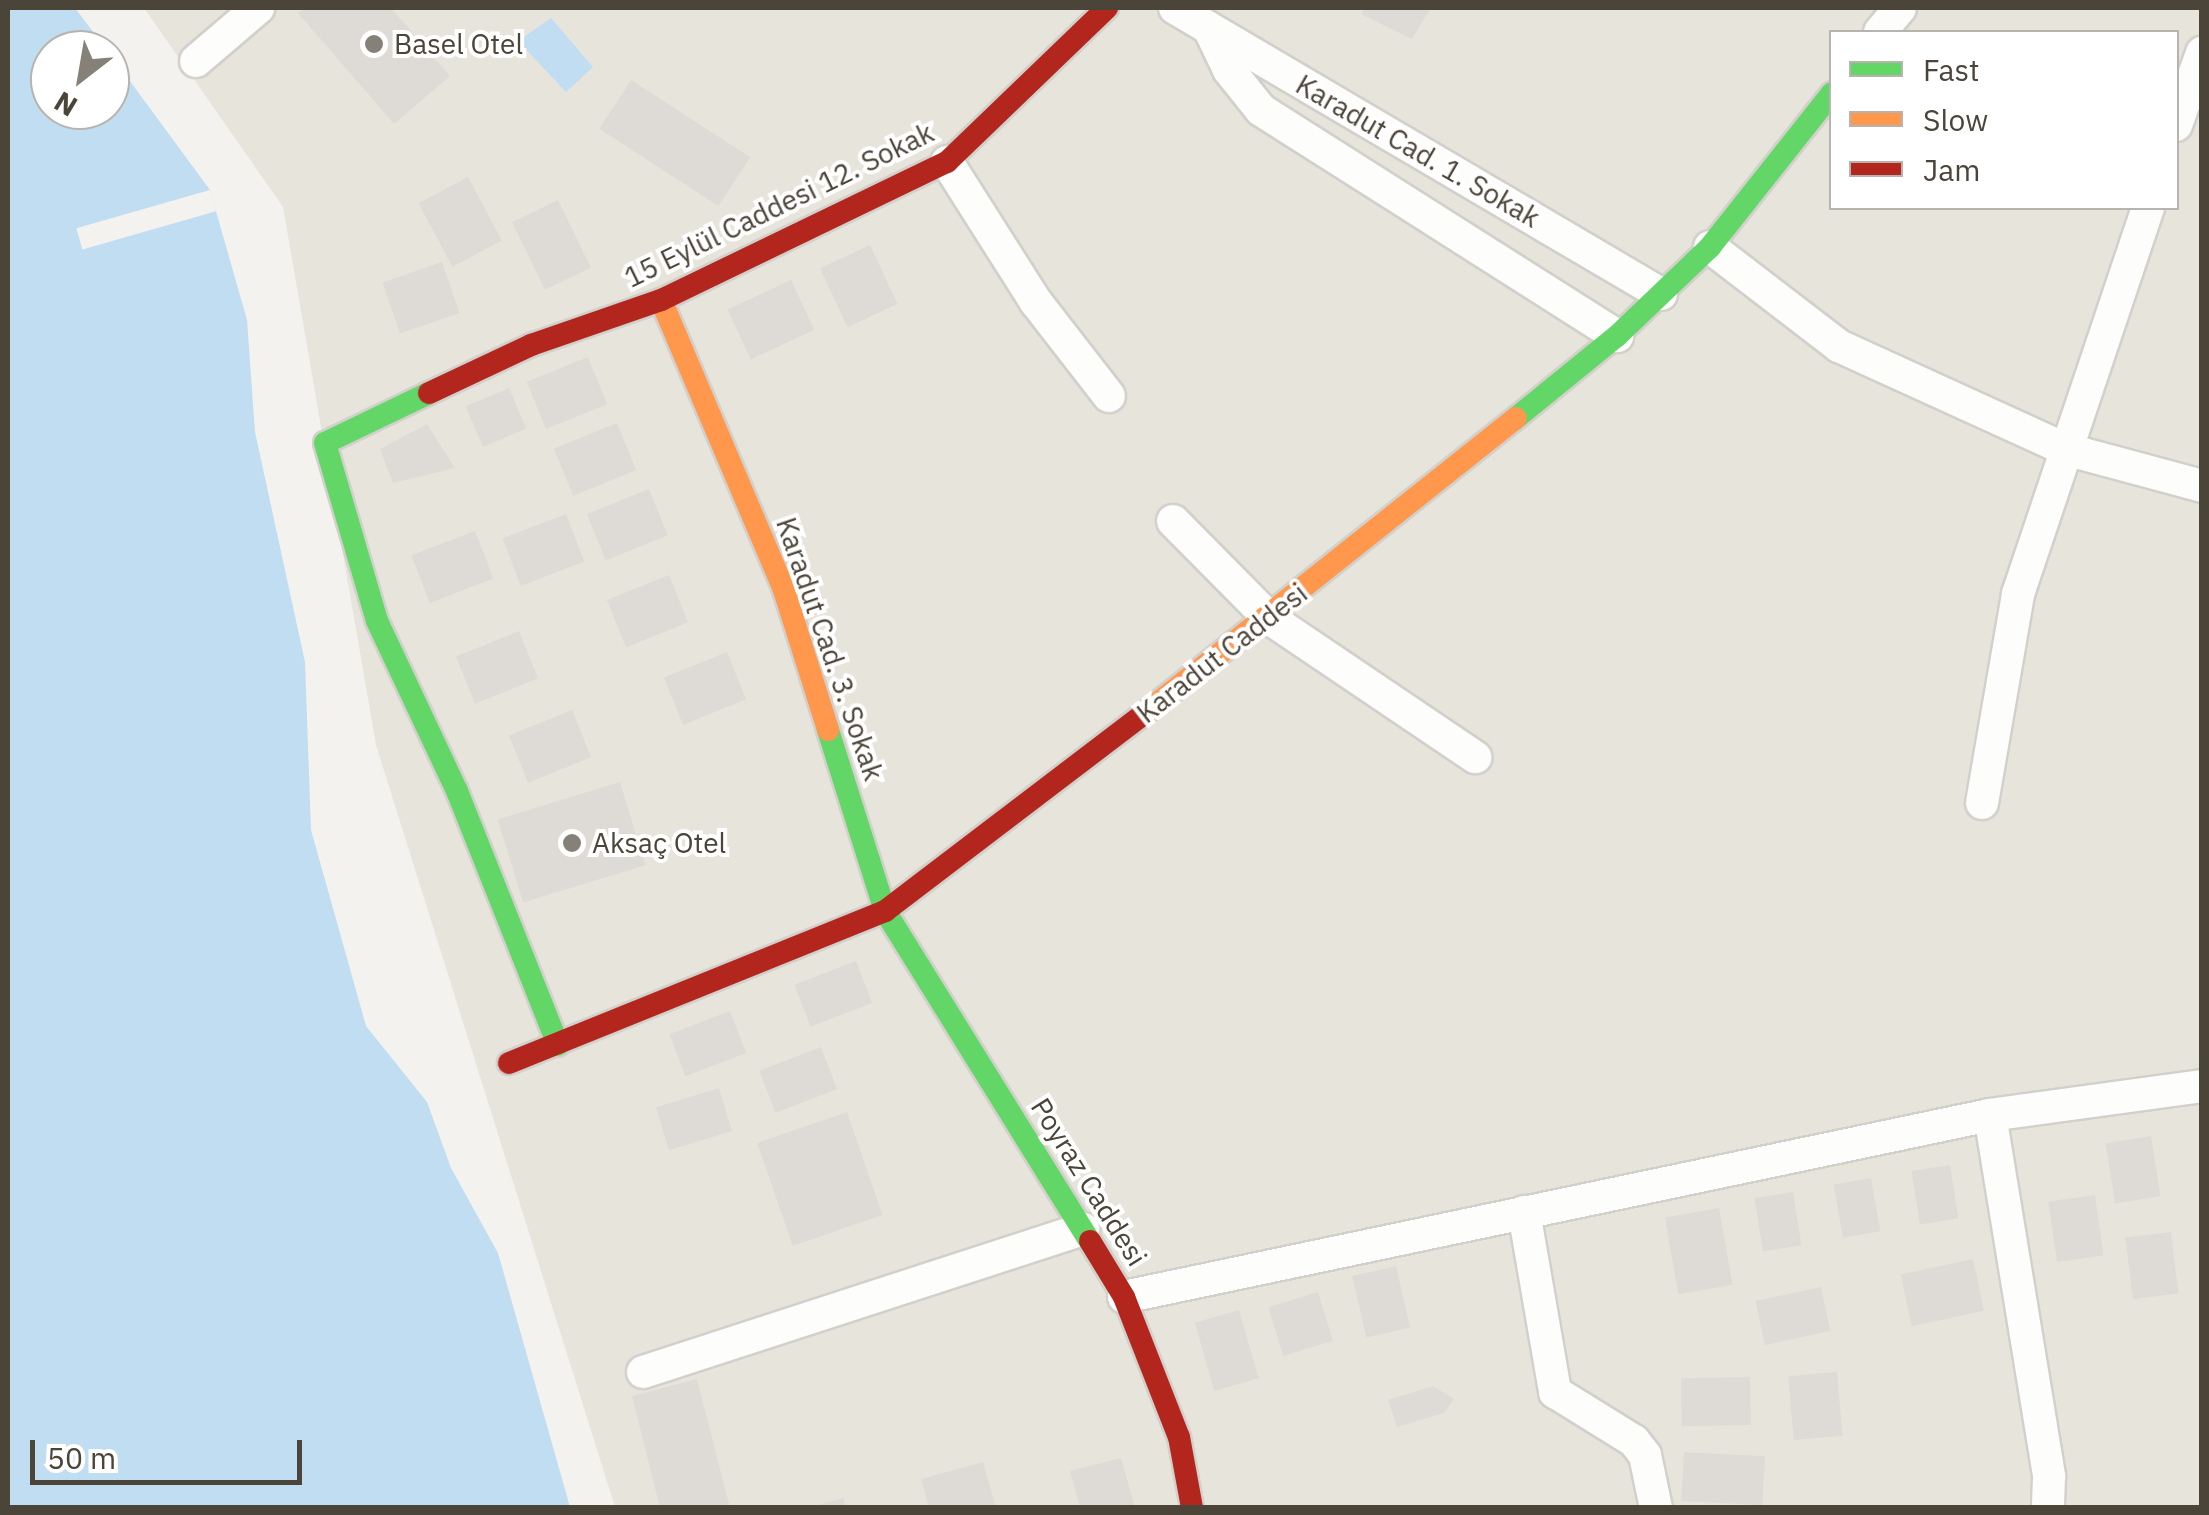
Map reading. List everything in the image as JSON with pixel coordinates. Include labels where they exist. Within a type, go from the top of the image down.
[{"type":"street","points":[[196,62],[258,8]]},
{"type":"street","name":"15 Eylül Caddesi 12. Sokak","points":[[558,1045],[458,790],[377,621],[325,444],[531,345],[661,300],[948,162],[1107,8]]},
{"type":"street","name":"Karadut Cad. 1. Sokak","points":[[1175,8],[1661,294]]},
{"type":"street","points":[[1882,30],[1900,8]]},
{"type":"street","points":[[1209,28],[1229,70],[1261,110],[1617,336]]},
{"type":"street","points":[[2179,118],[2202,53]]},
{"type":"street","name":"Karadut Caddesi","points":[[509,1063],[885,911],[1269,618],[1617,336],[1710,246],[1829,98]]},
{"type":"street","points":[[948,162],[1036,302],[1109,396]]},
{"type":"street","points":[[1982,804],[2018,594],[2147,210]]},
{"type":"street","points":[[1710,246],[1839,346],[2065,449],[2202,486]]},
{"type":"street","name":"Karadut Cad. 3. Sokak","points":[[661,300],[783,587],[885,911]]},
{"type":"street","points":[[1174,521],[1269,618],[1474,758]]},
{"type":"street","name":"Poyraz Caddesi","points":[[885,911],[1124,1298],[1179,1438],[1192,1508]]},
{"type":"street","points":[[1124,1298],[1990,1116],[2202,1086]]},
{"type":"street","points":[[1990,1116],[2049,1477],[2048,1508]]},
{"type":"street","points":[[1524,1212],[1555,1392],[1634,1441],[1645,1456],[1656,1508]]},
{"type":"street","points":[[643,1372],[1083,1228]]},
{"type":"shaded area","points":[[144,8],[2201,8],[2201,1507],[615,1507],[376,745],[283,207]]},
{"type":"water","points":[[8,8],[75,8],[92,30],[30,30],[30,130],[130,130],[130,81],[210,190],[247,320],[255,432],[305,662],[311,830],[366,1026],[427,1102],[451,1168],[498,1253],[570,1507],[8,1508]]},
{"type":"water","points":[[551,18],[593,67],[566,92],[518,41]]},
{"type":"pier","points":[[210,190],[216,211],[82,249],[76,228]]},
{"type":"building","name":"Basel Otel","points":[[305,8],[391,8],[450,76],[394,124],[298,13]]},
{"type":"building","points":[[1365,8],[1431,8],[1412,39],[1361,14]]},
{"type":"building","points":[[631,80],[750,157],[719,206],[599,129]]},
{"type":"building","points":[[468,177],[502,241],[452,267],[419,203]]},
{"type":"building","points":[[558,200],[591,267],[545,290],[512,222]]},
{"type":"building","points":[[870,245],[897,304],[848,327],[820,268]]},
{"type":"building","points":[[442,262],[460,313],[400,334],[382,283]]},
{"type":"building","points":[[791,280],[814,330],[751,359],[728,310]]},
{"type":"building","points":[[588,357],[607,404],[546,429],[527,382]]},
{"type":"building","points":[[509,388],[526,429],[483,447],[466,406]]},
{"type":"building","points":[[617,423],[636,470],[573,496],[554,448]]},
{"type":"building","points":[[427,424],[455,468],[393,483],[380,449]]},
{"type":"building","points":[[649,489],[668,535],[606,560],[587,514]]},
{"type":"building","points":[[566,514],[584,562],[521,586],[503,538]]},
{"type":"building","points":[[475,531],[493,579],[430,603],[412,555]]},
{"type":"building","points":[[669,575],[688,622],[626,647],[607,600]]},
{"type":"building","points":[[519,631],[538,678],[475,704],[456,656]]},
{"type":"building","points":[[727,652],[746,699],[683,725],[664,677]]},
{"type":"building","points":[[572,710],[591,757],[528,783],[509,735]]},
{"type":"building","name":"Aksaç Otel","points":[[620,782],[645,865],[523,903],[498,819]]},
{"type":"building","points":[[856,961],[872,1003],[811,1027],[794,985]]},
{"type":"building","points":[[730,1011],[746,1053],[685,1076],[669,1034]]},
{"type":"building","points":[[821,1047],[837,1089],[776,1113],[759,1071]]},
{"type":"building","points":[[719,1088],[732,1131],[669,1150],[656,1107]]},
{"type":"building","points":[[847,1112],[882,1215],[793,1246],[757,1143]]},
{"type":"building","points":[[2151,1136],[2161,1196],[2115,1203],[2106,1143]]},
{"type":"building","points":[[1950,1165],[1958,1218],[1920,1224],[1911,1171]]},
{"type":"building","points":[[1871,1178],[1880,1231],[1843,1238],[1834,1185]]},
{"type":"building","points":[[1793,1192],[1801,1245],[1763,1251],[1754,1198]]},
{"type":"building","points":[[2095,1195],[2103,1255],[2057,1262],[2048,1202]]},
{"type":"building","points":[[1719,1208],[1733,1285],[1678,1294],[1665,1218]]},
{"type":"building","points":[[2171,1232],[2179,1294],[2133,1299],[2125,1238]]},
{"type":"building","points":[[1973,1259],[1984,1311],[1912,1326],[1901,1274]]},
{"type":"building","points":[[1396,1266],[1410,1327],[1366,1338],[1352,1276]]},
{"type":"building","points":[[1821,1287],[1830,1331],[1765,1345],[1755,1301]]},
{"type":"building","points":[[1318,1292],[1333,1341],[1283,1356],[1268,1307]]},
{"type":"building","points":[[1239,1310],[1259,1378],[1214,1391],[1195,1323]]},
{"type":"building","points":[[1837,1372],[1843,1436],[1794,1440],[1788,1376]]},
{"type":"building","points":[[1750,1377],[1751,1425],[1682,1426],[1681,1378]]},
{"type":"building","points":[[697,1379],[730,1508],[660,1508],[632,1396]]},
{"type":"building","points":[[1433,1386],[1454,1399],[1444,1413],[1397,1427],[1388,1400]]},
{"type":"building","points":[[1684,1452],[1765,1456],[1762,1505],[1681,1501]]},
{"type":"building","points":[[1121,1458],[1135,1508],[1080,1508],[1070,1471]]},
{"type":"building","points":[[983,1462],[996,1508],[929,1508],[921,1479]]},
{"type":"building","points":[[844,1498],[846,1508],[814,1506]]},
{"type":"traffic: fast","points":[[1516,418],[1617,336],[1710,247],[1829,97]]},
{"type":"traffic: fast","points":[[429,393],[325,443],[377,621],[457,791],[558,1045]]},
{"type":"traffic: fast","points":[[828,730],[885,911],[1090,1241]]},
{"type":"traffic: slow","points":[[661,300],[783,587],[828,730]]},
{"type":"traffic: slow","points":[[1140,717],[1516,418]]},
{"type":"traffic: jam","points":[[429,393],[531,345],[661,300],[947,162],[1107,8]]},
{"type":"traffic: jam","points":[[509,1063],[885,911],[1140,717]]},
{"type":"traffic: jam","points":[[1090,1241],[1124,1297],[1179,1437],[1192,1508]]},
{"type":"place","name":"Basel Otel","points":[[374,44]]},
{"type":"place","name":"Aksaç Otel","points":[[572,843]]}]
